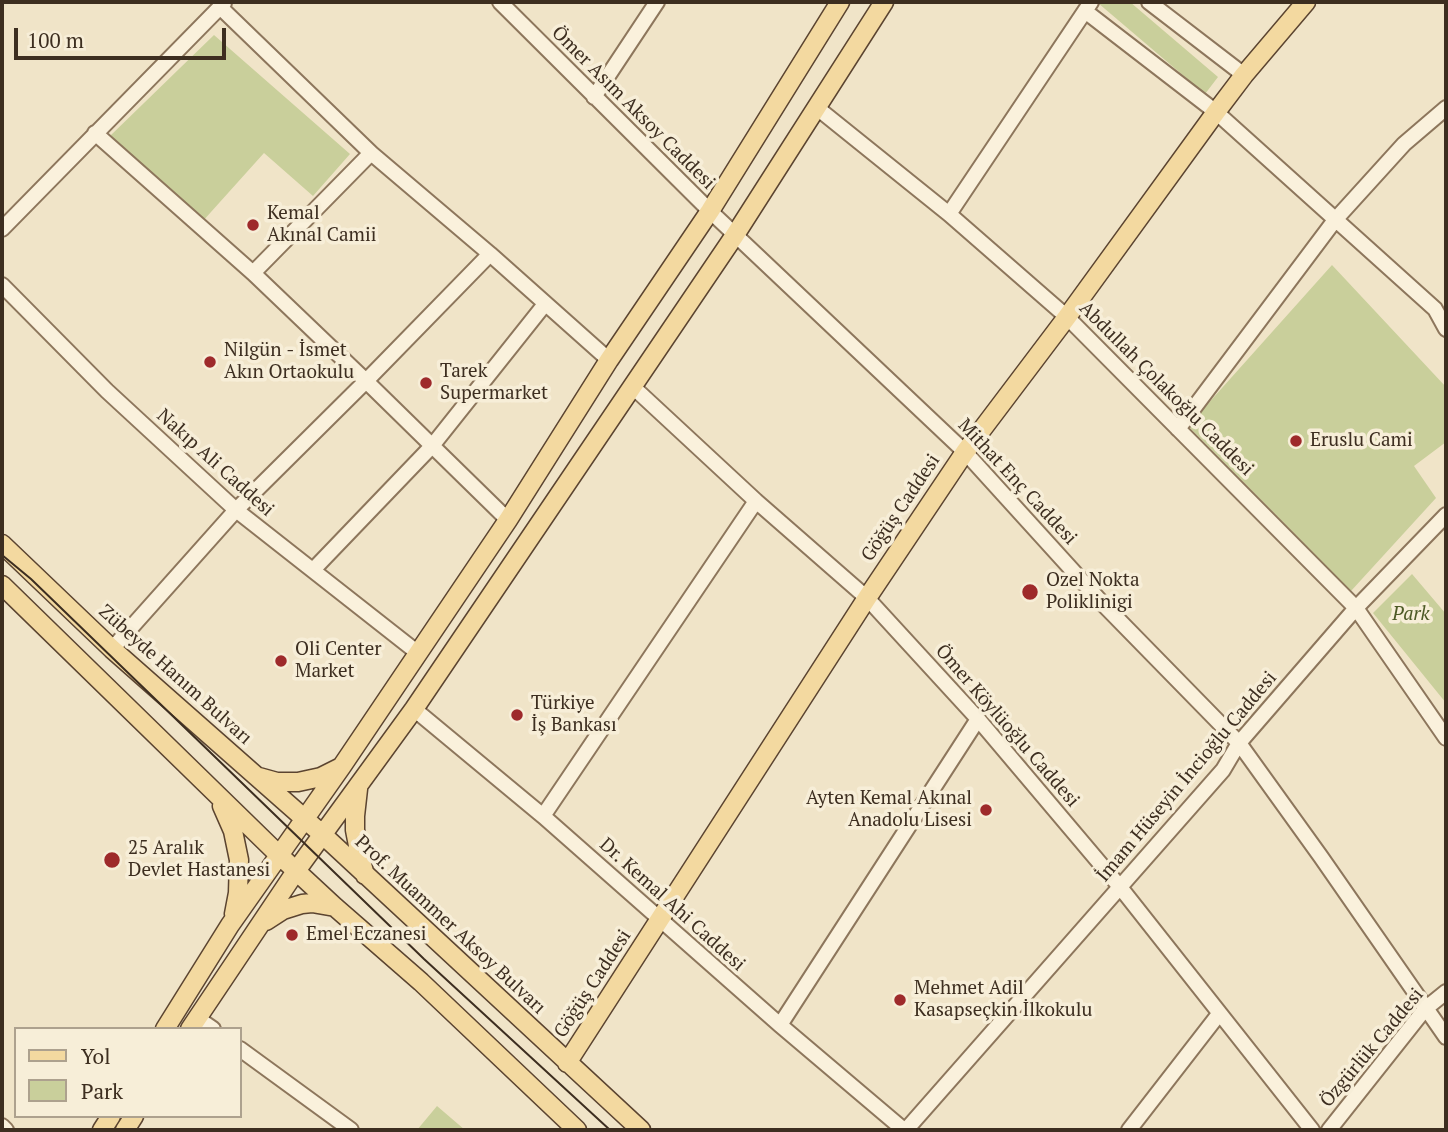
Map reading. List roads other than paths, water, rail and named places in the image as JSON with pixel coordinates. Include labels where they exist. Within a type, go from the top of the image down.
[{"type":"main road","points":[[166,1027],[230,925],[305,820],[508,520],[609,360],[710,211],[840,2]]},
{"type":"main road","points":[[194,1023],[296,871],[414,709],[735,235],[884,2]]},
{"type":"main road","name":"Göğüş Caddesi","points":[[567,1063],[867,598],[965,452],[1244,75],[1306,2]]},
{"type":"main road","name":"Zübeyde Hanım Bulvarı","points":[[2,544],[112,649],[323,835]]},
{"type":"main road","points":[[2,585],[280,856],[421,982],[566,1127]]},
{"type":"main road","points":[[257,776],[277,782],[298,782],[321,777],[342,766]]},
{"type":"main road","points":[[358,786],[355,830],[365,875]]},
{"type":"main road","points":[[212,791],[227,817],[239,860],[238,893],[230,925]]},
{"type":"main road","name":"Prof. Muammer Aksoy Bulvarı","points":[[323,835],[641,1130]]},
{"type":"main road","points":[[261,925],[292,906],[312,904],[335,907]]},
{"type":"street","name":"Ömer Asım Aksoy Caddesi","points":[[500,2],[710,211]]},
{"type":"street","points":[[594,97],[657,2]]},
{"type":"street","points":[[1149,2],[1244,75]]},
{"type":"street","points":[[2,229],[222,4],[371,153],[609,360]]},
{"type":"street","points":[[949,214],[1088,6],[1216,112],[1335,220],[1440,306],[1446,328]]},
{"type":"street","name":"Abdullah Çolakoğlu Caddesi","points":[[816,107],[949,214],[1067,317],[1356,608],[1446,738]]},
{"type":"street","points":[[1178,429],[1335,220],[1404,144],[1446,108]]},
{"type":"street","points":[[95,133],[253,273],[508,520]]},
{"type":"street","points":[[253,273],[371,153]]},
{"type":"street","name":"Mithat Enç Caddesi","points":[[710,211],[965,452],[1103,604],[1238,743],[1446,1037]]},
{"type":"street","points":[[112,649],[236,510],[490,254]]},
{"type":"street","name":"Nakıp Ali Caddesi","points":[[2,285],[107,391],[236,510],[418,653]]},
{"type":"street","points":[[313,570],[432,446],[545,304]]},
{"type":"street","name":"Ömer Köylüoğlu Caddesi","points":[[632,386],[756,501],[867,598],[978,719],[1120,887],[1311,1130]]},
{"type":"street","points":[[543,816],[756,501]]},
{"type":"street","name":"İmam Hüseyin İncioğlu Caddesi","points":[[905,1130],[1223,770],[1238,743],[1356,608],[1446,515]]},
{"type":"street","name":"Dr. Kemal Ahi Caddesi","points":[[414,709],[543,816],[780,1025],[905,1130]]},
{"type":"street","points":[[780,1025],[978,719]]},
{"type":"street","name":"Özgürlük Caddesi","points":[[1329,1130],[1425,1009],[1446,992]]},
{"type":"street","points":[[1129,1130],[1219,1014]]},
{"type":"street","points":[[242,1050],[351,1130]]},
{"type":"street","points":[[2,1126],[6,1130]]},
{"type":"tram line","points":[[2,555],[31,579],[424,959],[610,1130]]},
{"type":"place","name":"Kemal Akınal Camii","points":[[253,225]]},
{"type":"place","name":"Nilgün - İsmet Akın Ortaokulu","points":[[210,362]]},
{"type":"place","name":"Tarek Supermarket","points":[[426,383]]},
{"type":"place","name":"Eruslu Cami","points":[[1296,441]]},
{"type":"place","name":"Ozel Nokta Poliklinigi","points":[[1030,592]]},
{"type":"place","name":"Oli Center Market","points":[[281,661]]},
{"type":"place","name":"Türkiye İş Bankası","points":[[517,715]]},
{"type":"place","name":"Ayten Kemal Akınal Anadolu Lisesi","points":[[986,810]]},
{"type":"place","name":"25 Aralık Devlet Hastanesi","points":[[112,860]]},
{"type":"place","name":"Emel Eczanesi","points":[[292,935]]},
{"type":"place","name":"Mehmet Adil Kasapseçkin İlkokulu","points":[[900,1000]]},
{"type":"park label","name":"Park","points":[[1411,615]]}]
